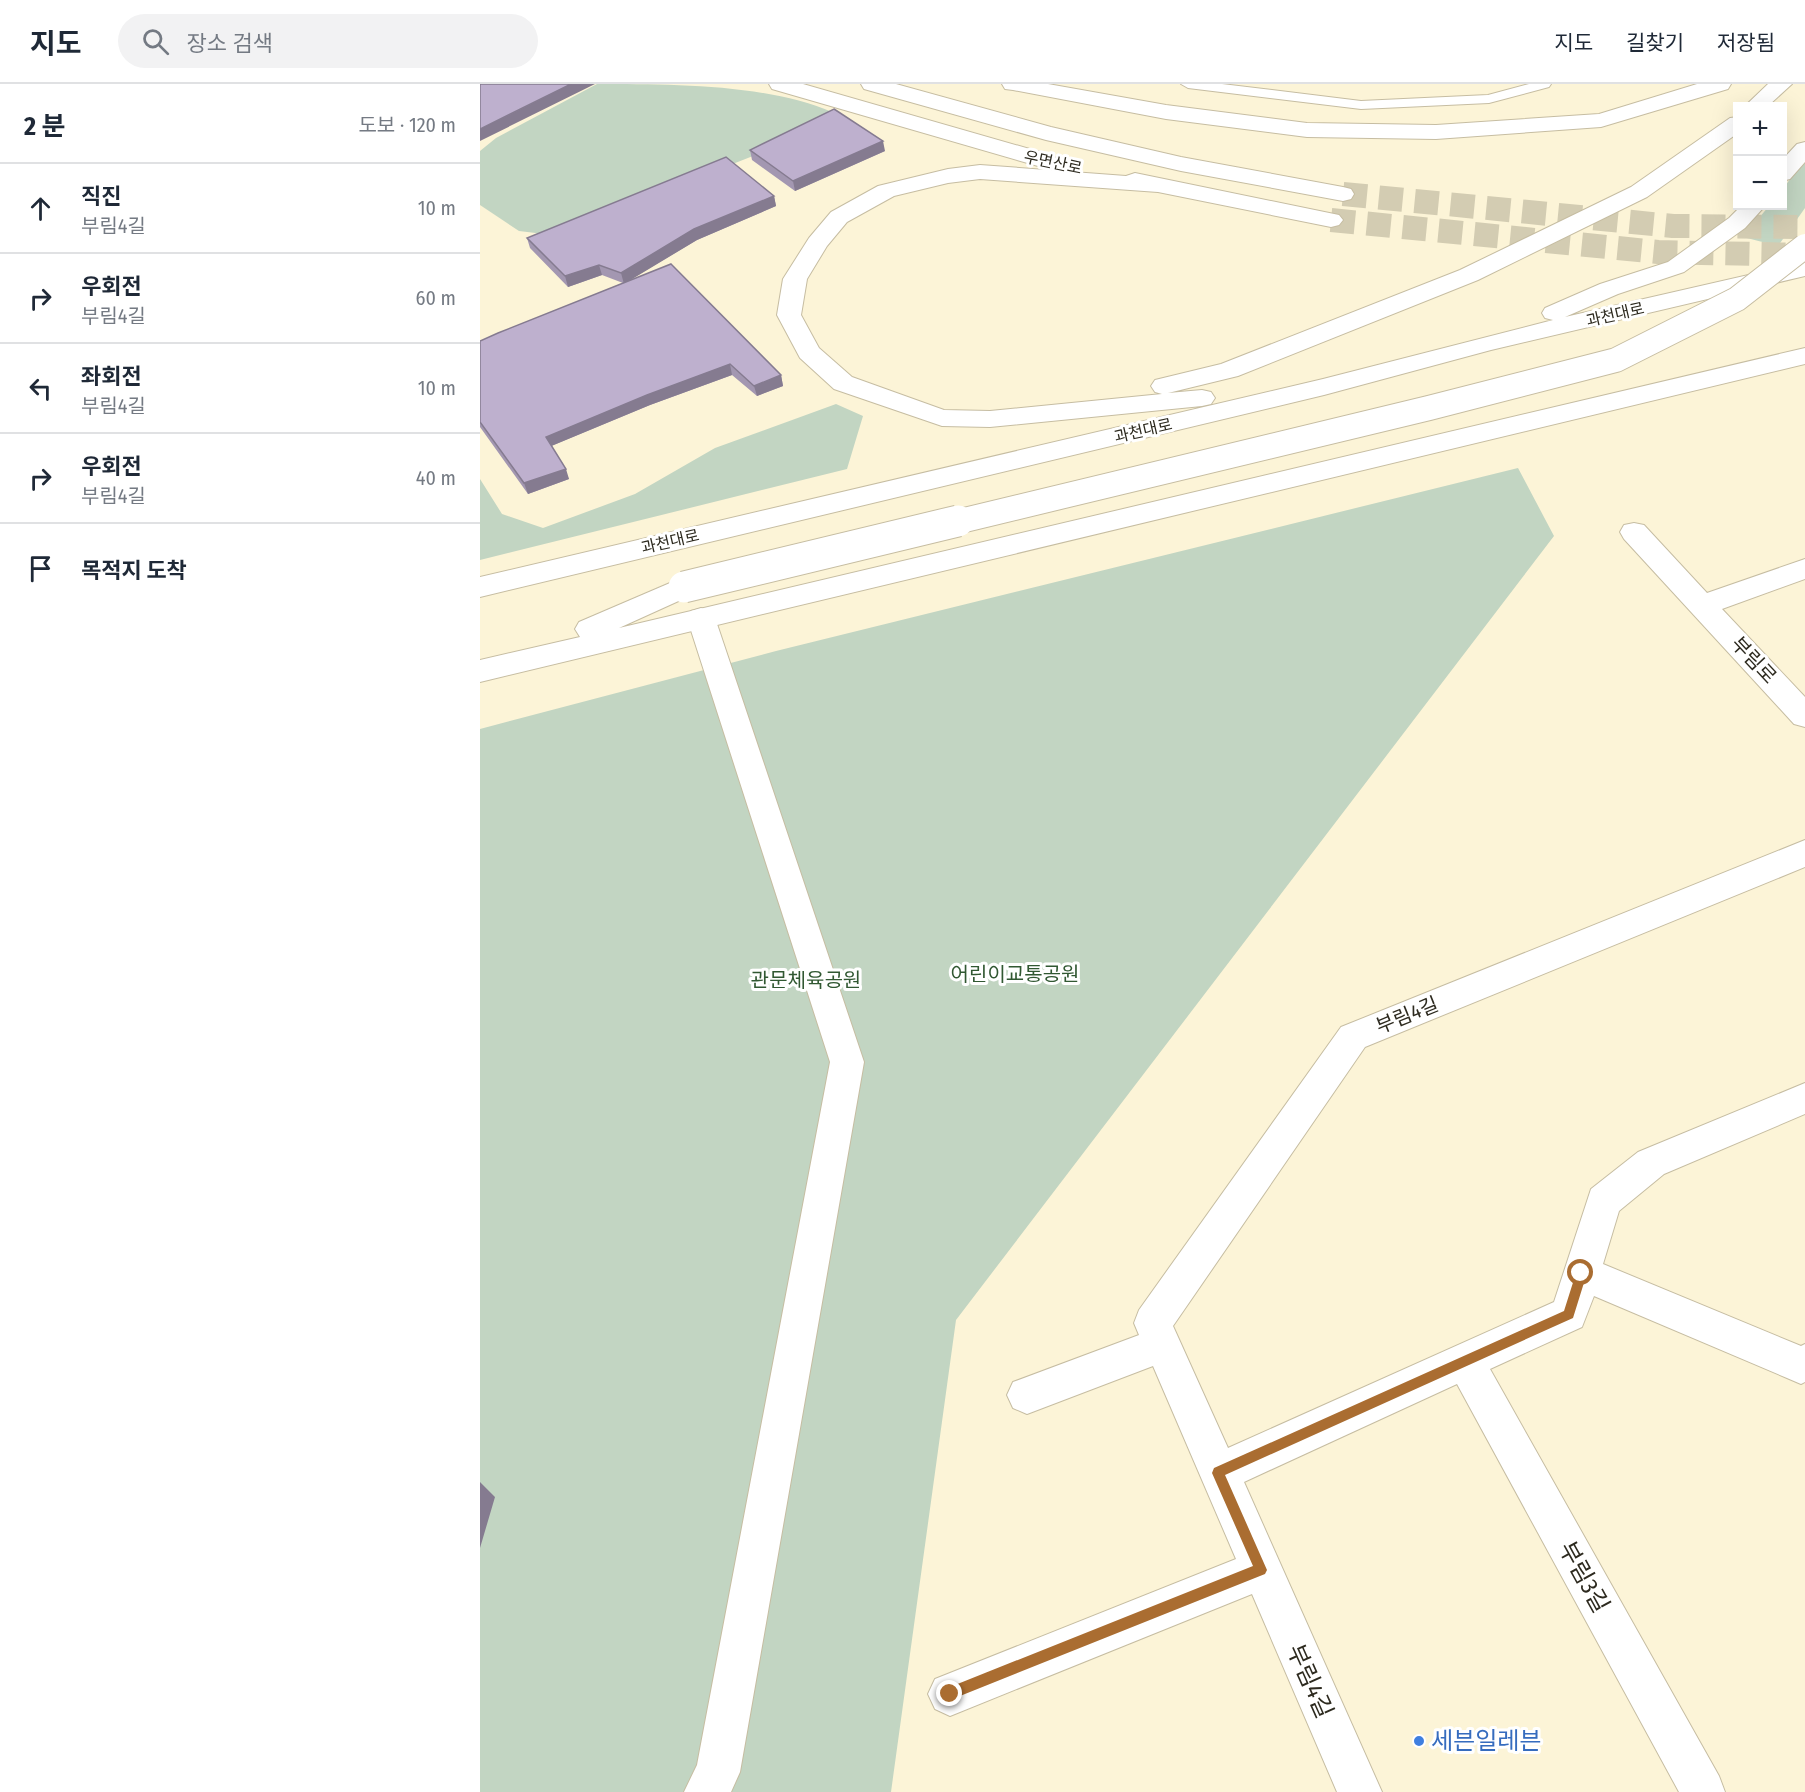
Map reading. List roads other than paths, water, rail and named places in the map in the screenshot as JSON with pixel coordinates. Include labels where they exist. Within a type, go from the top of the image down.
[{"type":"main road","name":"우면산로","points":[[780,84],[1025,157],[1331,220]]},
{"type":"main road","name":"우면산로","points":[[872,84],[1046,133],[1181,164],[1343,194]]},
{"type":"main road","points":[[1013,84],[1166,112],[1307,130],[1436,132],[1601,120],[1720,84]]},
{"type":"main road","points":[[1761,102],[1781,84]]},
{"type":"main road","points":[[1056,411],[1229,370],[1468,275],[1639,192],[1733,126]]},
{"type":"main road","points":[[1787,169],[1805,149]]},
{"type":"main road","points":[[1157,184],[980,172],[948,176],[886,191],[839,217],[817,243],[795,279],[789,315],[809,352],[843,383],[942,418],[990,418],[1324,387]]},
{"type":"main road","points":[[1487,343],[1609,290],[1676,267],[1737,223],[1749,210]]},
{"type":"main road","points":[[480,671],[692,602],[1616,360],[1737,299],[1805,246]]},
{"type":"main road","name":"과천대로","points":[[480,587],[1324,387],[1487,343],[1805,269]]},
{"type":"main road","points":[[692,602],[1805,356]]},
{"type":"main road","name":"부림로","points":[[1634,532],[1805,716]]},
{"type":"main road","points":[[1702,605],[1805,569]]},
{"type":"main road","points":[[692,602],[847,1062],[718,1772],[706,1792]]},
{"type":"main road","name":"부림4길","points":[[1360,1792],[1154,1323],[1353,1037],[1799,865]]},
{"type":"main road","points":[[1218,1473],[1569,1314],[1604,1201],[1651,1163],[1805,1098]]},
{"type":"main road","points":[[1581,1273],[1801,1365],[1805,1363]]},
{"type":"main road","points":[[1027,1395],[1163,1344]]},
{"type":"main road","name":"부림3길","points":[[1465,1361],[1703,1792]]},
{"type":"main road","points":[[950,1694],[1261,1570]]},
{"type":"lane","points":[[1188,84],[1361,105],[1489,99],[1544,84]]},
{"type":"tunnel","points":[[1343,194],[1673,226],[1805,227]]},
{"type":"tunnel","points":[[1331,220],[1658,252],[1805,255]]},
{"type":"place","name":"세븐일레븐","points":[[1419,1741]]},
{"type":"park label","name":"어린이교통공원","points":[[1015,974]]},
{"type":"park label","name":"관문체육공원","points":[[806,980]]}]
